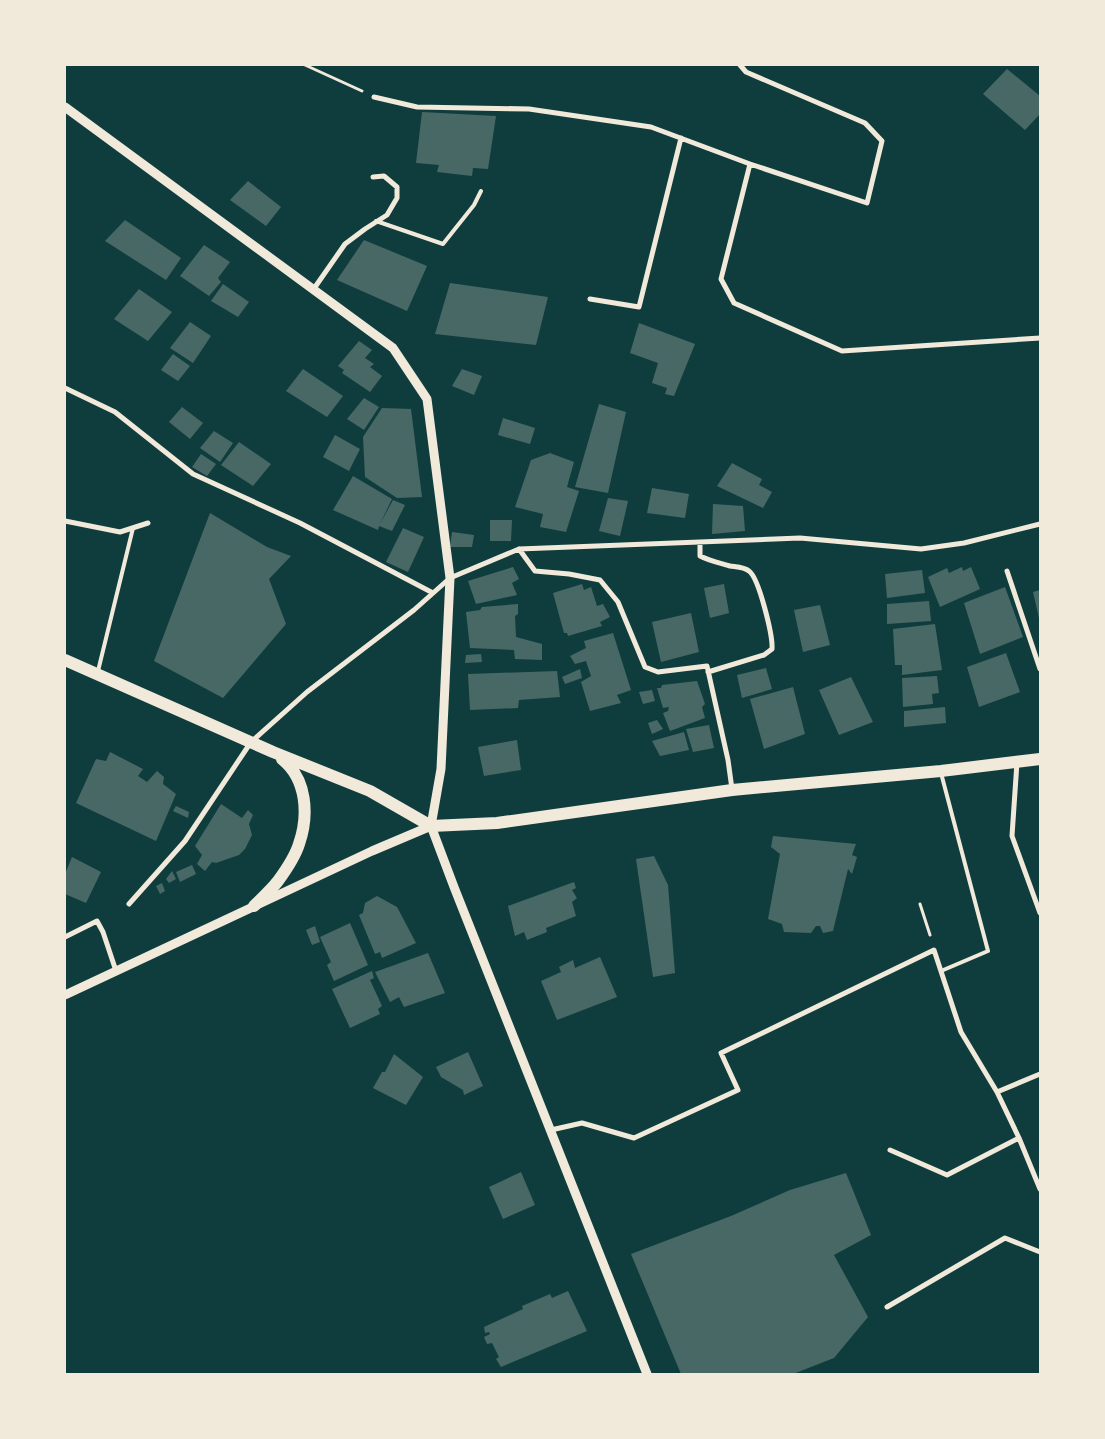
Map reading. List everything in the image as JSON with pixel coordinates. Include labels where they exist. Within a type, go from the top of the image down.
[{"type":"main road","points":[[65,660],[273,752],[370,791],[432,826],[497,823],[732,790],[940,771],[1040,759]]},
{"type":"main road","points":[[254,906],[277,882],[289,865],[299,846],[303,828],[304,794],[293,769],[273,752]]},
{"type":"street","points":[[374,97],[417,108],[529,109],[651,127],[750,164],[867,203],[882,141],[865,123],[746,72],[740,65]]},
{"type":"street","points":[[65,107],[393,348],[427,399],[450,578],[441,769],[432,826],[454,887],[647,1374]]},
{"type":"street","points":[[590,299],[639,307],[681,138]]},
{"type":"street","points":[[750,164],[721,280],[734,303],[842,351],[1040,338]]},
{"type":"street","points":[[313,291],[345,244],[387,215],[397,198],[397,187],[384,176],[373,177]]},
{"type":"street","points":[[65,388],[115,412],[193,474],[300,523],[433,593]]},
{"type":"street","points":[[65,522],[120,532],[148,523]]},
{"type":"street","points":[[129,904],[185,841],[251,742],[306,692],[414,610],[450,578],[519,549],[800,538],[921,549],[964,544],[1039,523]]},
{"type":"street","points":[[700,542],[700,556],[710,561],[748,570],[753,575],[764,605],[772,641],[772,649],[764,655],[708,672]]},
{"type":"street","points":[[519,549],[535,571],[569,574],[600,580],[618,602],[646,667],[658,672],[707,666],[728,760],[732,790]]},
{"type":"street","points":[[1007,571],[1040,669]]},
{"type":"street","points":[[1017,762],[1012,836],[1040,913]]},
{"type":"street","points":[[65,996],[372,851],[432,826]]},
{"type":"street","points":[[65,937],[96,921],[103,932],[116,971]]},
{"type":"street","points":[[551,1130],[582,1123],[634,1138],[738,1090],[721,1053],[934,950],[961,1032],[997,1092],[1040,1188]]},
{"type":"street","points":[[997,1092],[1040,1074]]},
{"type":"street","points":[[890,1150],[947,1175],[1019,1138]]},
{"type":"street","points":[[887,1306],[1004,1238],[1040,1252]]},
{"type":"lane","points":[[376,222],[443,244],[474,205],[481,191]]},
{"type":"lane","points":[[97,674],[133,528]]},
{"type":"lane","points":[[940,771],[988,951],[941,971]]},
{"type":"path","points":[[305,65],[374,97]]},
{"type":"path","points":[[920,904],[934,950]]},
{"type":"building","points":[[1007,69],[1040,96],[1040,114],[1025,130],[983,94]]},
{"type":"building","points":[[422,112],[496,116],[488,169],[473,168],[472,176],[437,172],[439,165],[416,163]]},
{"type":"building","points":[[248,181],[281,207],[266,226],[230,200]]},
{"type":"building","points":[[125,220],[181,258],[166,280],[105,241]]},
{"type":"building","points":[[364,240],[427,266],[407,311],[337,280]]},
{"type":"building","points":[[204,245],[230,262],[218,278],[221,282],[209,296],[180,276]]},
{"type":"building","points":[[450,283],[548,297],[536,345],[435,334]]},
{"type":"building","points":[[223,284],[249,302],[238,317],[211,301]]},
{"type":"building","points":[[139,289],[172,312],[148,341],[114,319]]},
{"type":"building","points":[[190,322],[211,336],[193,363],[170,348]]},
{"type":"building","points":[[639,323],[695,344],[674,396],[665,394],[667,388],[652,383],[658,363],[630,353]]},
{"type":"building","points":[[359,341],[372,350],[365,358],[374,364],[370,367],[382,376],[370,392],[342,373],[344,370],[338,366]]},
{"type":"building","points":[[173,354],[190,366],[178,381],[161,370]]},
{"type":"building","points":[[303,369],[343,396],[327,417],[286,391]]},
{"type":"building","points":[[462,369],[482,376],[474,395],[452,386]]},
{"type":"building","points":[[364,398],[379,407],[364,430],[347,419]]},
{"type":"building","points":[[599,404],[626,412],[608,493],[575,487]]},
{"type":"building","points":[[182,407],[203,423],[190,439],[169,422]]},
{"type":"building","points":[[382,408],[411,409],[422,497],[397,498],[365,477],[363,437]]},
{"type":"building","points":[[503,418],[535,428],[530,444],[498,435]]},
{"type":"building","points":[[214,431],[233,443],[220,462],[200,448]]},
{"type":"building","points":[[335,435],[360,449],[349,471],[323,457]]},
{"type":"building","points":[[239,442],[271,464],[253,486],[221,465]]},
{"type":"building","points":[[550,453],[574,462],[567,487],[579,491],[566,532],[540,527],[543,514],[515,507],[531,460]]},
{"type":"building","points":[[201,454],[216,464],[207,476],[192,467]]},
{"type":"building","points":[[732,463],[762,479],[759,485],[772,492],[763,508],[717,486]]},
{"type":"building","points":[[353,476],[392,499],[380,524],[393,500],[405,505],[392,531],[379,526],[378,530],[333,510]]},
{"type":"building","points":[[652,488],[689,494],[685,518],[647,513]]},
{"type":"building","points":[[608,498],[628,501],[620,536],[599,531]]},
{"type":"building","points":[[713,504],[743,506],[745,531],[712,534]]},
{"type":"building","points":[[210,513],[267,547],[291,556],[269,579],[286,624],[223,698],[154,661]]},
{"type":"building","points":[[490,520],[512,520],[511,541],[490,541]]},
{"type":"building","points":[[403,528],[424,537],[408,572],[386,562]]},
{"type":"building","points":[[452,532],[474,535],[472,547],[450,547]]},
{"type":"building","points":[[513,567],[519,579],[512,583],[517,595],[476,604],[468,581]]},
{"type":"building","points":[[962,567],[963,571],[971,567],[980,589],[940,607],[928,577],[947,568],[949,573]]},
{"type":"building","points":[[922,570],[925,593],[887,598],[885,574]]},
{"type":"building","points":[[582,584],[584,590],[591,587],[597,606],[603,604],[610,617],[600,622],[602,626],[568,636],[567,633],[564,633],[553,593]]},
{"type":"building","points":[[724,584],[729,613],[710,618],[704,588]]},
{"type":"building","points":[[1005,587],[1023,637],[980,654],[964,603]]},
{"type":"building","points":[[1040,590],[1040,618],[1039,618],[1033,592]]},
{"type":"building","points":[[929,601],[931,621],[887,624],[887,604]]},
{"type":"building","points":[[518,604],[518,614],[515,616],[516,637],[542,644],[542,660],[515,659],[514,650],[470,648],[466,612],[480,610],[482,607]]},
{"type":"building","points":[[820,605],[830,645],[803,652],[794,610]]},
{"type":"building","points":[[691,613],[699,652],[661,662],[652,622]]},
{"type":"building","points":[[935,624],[942,670],[902,675],[902,665],[895,665],[893,629]]},
{"type":"building","points":[[613,633],[631,690],[617,695],[621,703],[590,711],[581,682],[591,676],[586,661],[575,664],[570,656],[586,648],[584,641]]},
{"type":"building","points":[[1006,653],[1020,692],[979,707],[967,667]]},
{"type":"building","points":[[481,654],[482,662],[465,663],[466,655]]},
{"type":"building","points":[[766,668],[772,689],[742,698],[737,675]]},
{"type":"building","points":[[580,669],[582,678],[565,684],[562,677]]},
{"type":"building","points":[[557,671],[560,697],[519,700],[518,708],[470,710],[468,674]]},
{"type":"building","points":[[937,676],[939,693],[932,694],[933,704],[903,707],[902,678]]},
{"type":"building","points":[[851,677],[873,722],[839,735],[819,690]]},
{"type":"building","points":[[697,681],[705,704],[702,707],[705,718],[670,731],[663,713],[668,711],[669,707],[663,708],[657,688],[661,688],[662,685]]},
{"type":"building","points":[[793,687],[805,734],[764,749],[750,699]]},
{"type":"building","points":[[652,690],[655,701],[643,704],[639,692]]},
{"type":"building","points":[[945,707],[946,723],[904,727],[904,711]]},
{"type":"building","points":[[657,720],[663,729],[652,734],[648,723]]},
{"type":"building","points":[[709,725],[714,748],[693,752],[686,729]]},
{"type":"building","points":[[684,732],[689,750],[660,756],[652,741]]},
{"type":"building","points":[[517,740],[521,770],[484,776],[478,747]]},
{"type":"building","points":[[110,752],[143,769],[138,776],[147,782],[157,771],[164,777],[163,784],[176,794],[156,841],[76,803],[96,759],[106,761]]},
{"type":"building","points":[[221,804],[242,818],[248,810],[253,815],[249,824],[252,835],[245,849],[239,855],[216,863],[212,862],[205,871],[197,864],[202,855],[195,846]]},
{"type":"building","points":[[176,806],[189,812],[188,818],[173,811]]},
{"type":"building","points":[[773,836],[856,844],[852,855],[857,857],[852,874],[848,869],[833,931],[823,933],[820,926],[816,926],[811,933],[784,932],[782,924],[768,919],[780,854],[771,847]]},
{"type":"building","points":[[654,856],[668,885],[675,973],[653,977],[636,859]]},
{"type":"building","points":[[72,857],[101,872],[86,903],[65,894],[65,874]]},
{"type":"building","points":[[192,865],[196,874],[180,882],[176,872]]},
{"type":"building","points":[[172,871],[176,879],[169,883],[166,879]]},
{"type":"building","points":[[574,882],[576,888],[572,890],[577,898],[572,902],[576,916],[546,928],[547,932],[527,940],[524,932],[515,936],[508,906]]},
{"type":"building","points":[[162,883],[165,891],[160,894],[156,886]]},
{"type":"building","points":[[377,896],[397,907],[416,943],[382,958],[380,952],[375,954],[359,915],[363,913],[365,903]]},
{"type":"building","points":[[350,923],[368,965],[334,981],[327,965],[331,962],[320,937]]},
{"type":"building","points":[[315,926],[320,942],[312,945],[306,930]]},
{"type":"building","points":[[428,953],[445,993],[404,1007],[399,997],[390,1002],[375,972]]},
{"type":"building","points":[[600,957],[617,997],[557,1020],[541,981],[561,972],[559,967],[573,960],[575,968]]},
{"type":"building","points":[[372,971],[374,978],[370,980],[382,1006],[378,1009],[380,1014],[350,1028],[332,989]]},
{"type":"building","points":[[468,1052],[483,1086],[464,1095],[463,1090],[441,1077],[436,1067]]},
{"type":"building","points":[[394,1054],[423,1077],[406,1105],[373,1088],[382,1072],[385,1072]]},
{"type":"building","points":[[521,1172],[535,1205],[503,1219],[489,1187]]},
{"type":"building","points":[[846,1173],[871,1235],[834,1255],[868,1317],[834,1358],[793,1374],[681,1374],[631,1254],[731,1216],[790,1190]]},
{"type":"building","points":[[568,1291],[587,1331],[501,1367],[496,1359],[499,1357],[492,1343],[487,1344],[484,1337],[490,1334],[489,1332],[485,1333],[484,1327],[523,1309],[522,1306],[550,1294],[552,1298]]}]
